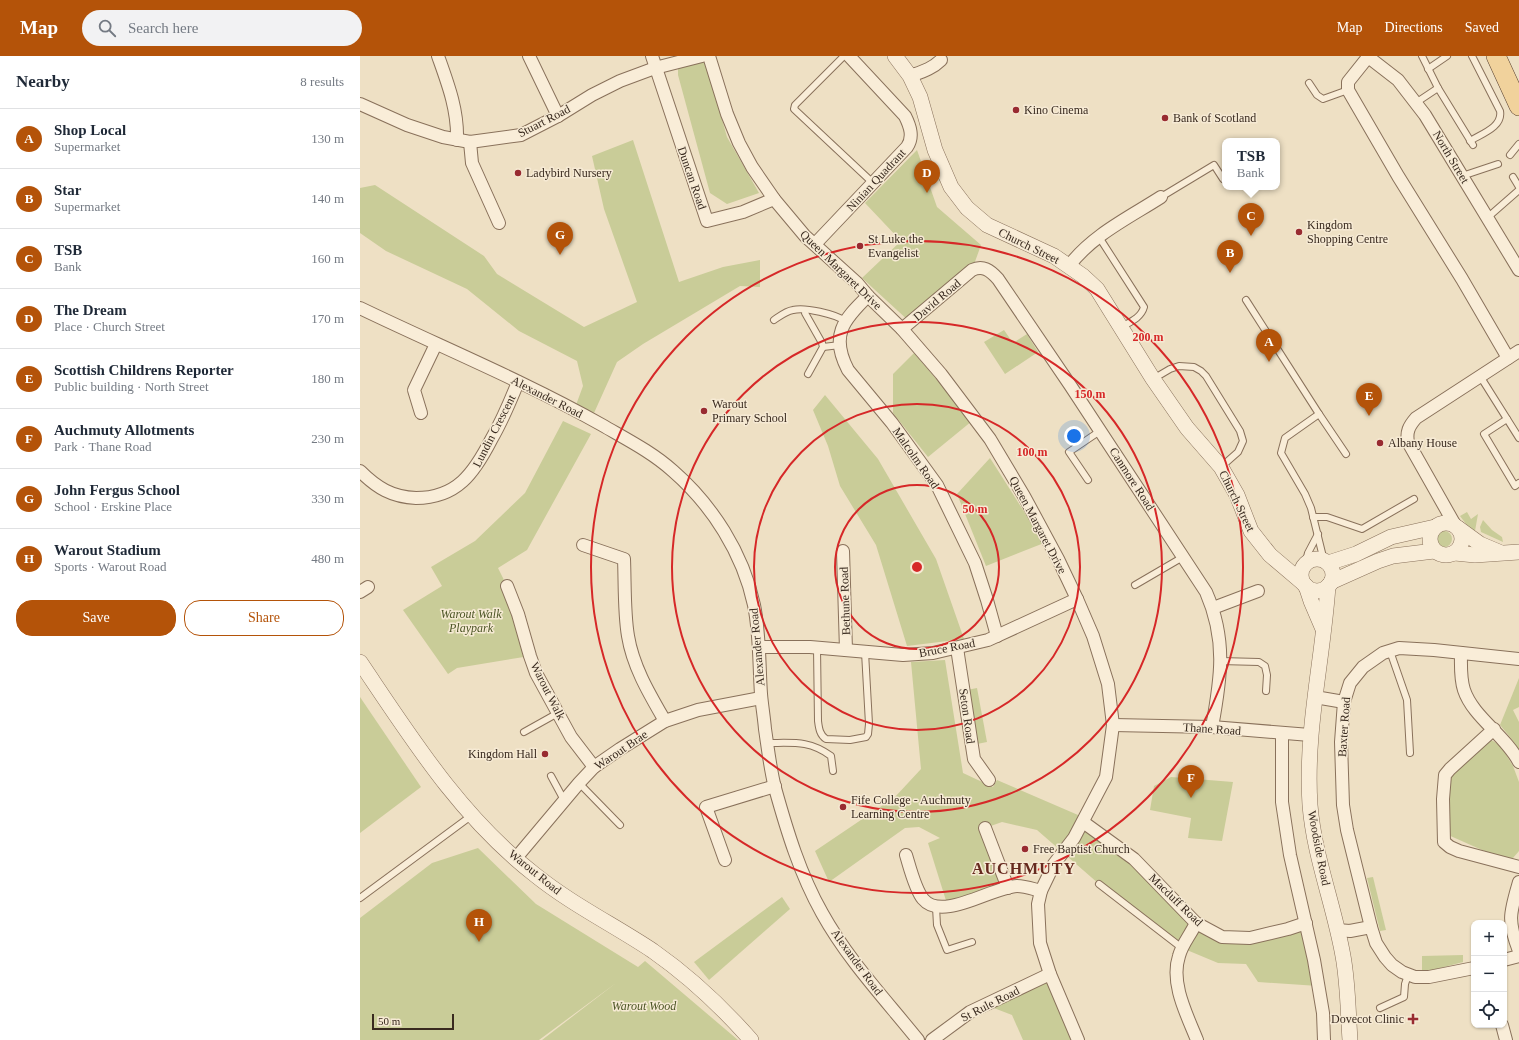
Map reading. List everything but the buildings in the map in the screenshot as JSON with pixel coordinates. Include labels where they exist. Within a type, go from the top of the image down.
[{"type":"main road","points":[[1496,56],[1519,106]]},
{"type":"street","points":[[438,56],[452,95],[458,125],[457,140]]},
{"type":"street","points":[[529,56],[558,116]]},
{"type":"street","name":"Stuart Road","points":[[360,104],[407,125],[457,140],[470,142],[521,135],[558,116],[592,94],[620,81],[653,62],[702,56]]},
{"type":"street","name":"Queen Margaret Drive","points":[[709,56],[727,114],[738,143],[752,167],[774,199],[801,231],[857,283],[868,296],[902,329],[941,374],[990,439],[1024,496],[1077,599],[1093,636],[1108,684],[1113,725],[1106,777],[1074,838],[1054,864],[1041,891],[1038,904],[1040,943],[1050,974],[1078,1040]]},
{"type":"street","name":"Ninian Quadrant","points":[[815,244],[910,144],[911,140],[910,128],[905,116],[849,56]]},
{"type":"street","name":"Church Street","points":[[895,56],[910,76],[920,97],[934,150],[942,168],[951,187],[967,208],[987,225],[1054,256],[1083,276],[1097,289],[1153,379],[1187,428],[1221,467],[1237,495],[1251,531],[1270,555],[1279,563],[1304,576]]},
{"type":"street","points":[[1368,56],[1348,82],[1348,90],[1508,358]]},
{"type":"street","name":"North Street","points":[[1368,56],[1398,80],[1416,102],[1519,270]]},
{"type":"street","points":[[910,76],[936,65],[941,58]]},
{"type":"street","name":"Duncan Road","points":[[653,62],[707,221],[743,212],[774,199]]},
{"type":"street","points":[[470,142],[472,163],[499,223]]},
{"type":"street","points":[[1069,266],[1084,248],[1162,197]]},
{"type":"street","name":"Canmore Road","points":[[972,270],[979,267],[986,269],[998,279],[1206,592],[1213,608],[1220,636],[1220,662],[1212,727]]},
{"type":"street","name":"David Road","points":[[902,329],[972,270]]},
{"type":"street","points":[[844,321],[868,296]]},
{"type":"street","name":"Alexander Road","points":[[360,308],[518,382],[588,417],[655,456],[673,470],[708,508],[723,530],[739,560],[754,605],[759,647],[761,698],[767,743],[775,786],[801,868],[822,913],[837,937],[868,980],[918,1040]]},
{"type":"street","name":"Malcolm Road","points":[[844,321],[841,331],[840,345],[843,361],[848,370],[892,423],[937,485],[975,563],[988,600],[997,636]]},
{"type":"street","points":[[421,413],[414,390],[436,344]]},
{"type":"street","points":[[1455,553],[1459,549],[1462,539],[1408,442],[1406,434],[1416,418],[1519,351]]},
{"type":"street","name":"Lundin Crescent","points":[[360,471],[384,491],[403,496],[433,497],[454,489],[478,464],[502,421],[518,382]]},
{"type":"street","points":[[1442,504],[1436,526],[1429,539],[1430,545],[1434,551],[1444,556],[1455,553],[1475,555],[1519,552]]},
{"type":"street","points":[[1326,562],[1356,554],[1391,537],[1443,523],[1450,523],[1480,544],[1502,553]]},
{"type":"street","points":[[583,544],[624,559],[628,636],[631,649],[640,676],[665,721]]},
{"type":"street","name":"Bethune Road","points":[[843,551],[846,650]]},
{"type":"street","points":[[1329,584],[1332,572],[1326,562],[1320,559],[1312,560],[1304,576],[1310,589],[1320,590],[1329,584],[1378,561],[1398,555],[1434,551]]},
{"type":"street","name":"Woodside Road","points":[[1304,576],[1311,601],[1323,630]]},
{"type":"street","name":"Woodside Road","points":[[1329,584],[1310,735],[1310,789],[1312,823],[1343,955],[1350,1040]]},
{"type":"street","name":"Warout Walk","points":[[507,586],[518,614],[536,673],[571,737],[594,767]]},
{"type":"street","points":[[1213,608],[1258,591]]},
{"type":"street","name":"Bruce Road","points":[[759,647],[785,646],[918,655],[957,648],[988,640],[1077,599]]},
{"type":"street","name":"Seton Road","points":[[957,648],[974,759],[989,780]]},
{"type":"street","name":"Baxter Road","points":[[1408,975],[1388,962],[1376,943],[1343,805],[1341,742],[1344,702],[1350,683],[1355,675],[1371,660],[1390,650],[1399,648],[1519,659]]},
{"type":"street","points":[[1461,653],[1461,678],[1467,698],[1476,711],[1507,744],[1519,762]]},
{"type":"street","name":"Warout Road","points":[[360,662],[425,759],[471,816],[533,874],[653,952],[714,999],[752,1040]]},
{"type":"street","points":[[1315,697],[1344,702]]},
{"type":"street","name":"Warout Brae","points":[[516,858],[564,800],[594,767],[620,749],[665,721],[698,710],[761,698]]},
{"type":"street","name":"Thane Road","points":[[1113,725],[1212,727],[1310,735]]},
{"type":"street","points":[[1494,729],[1445,775],[1443,799],[1444,842],[1450,847],[1459,851],[1519,867]]},
{"type":"street","points":[[1282,733],[1282,802],[1290,855],[1306,923],[1323,1013],[1324,1040]]},
{"type":"street","points":[[725,860],[706,807],[775,786]]},
{"type":"street","name":"Macduff Road","points":[[1083,822],[1134,860],[1196,922],[1222,937],[1250,938],[1306,923]]},
{"type":"street","points":[[985,828],[1008,888]]},
{"type":"street","points":[[906,856],[920,894],[924,900],[936,906],[948,907],[1017,886],[1041,891]]},
{"type":"street","points":[[1519,882],[1510,917],[1511,926],[1519,951]]},
{"type":"street","points":[[1196,922],[1182,948],[1176,966],[1176,978],[1182,1000],[1197,1040]]},
{"type":"street","points":[[1337,930],[1350,931],[1371,927]]},
{"type":"street","points":[[1507,959],[1519,956]]},
{"type":"street","points":[[1408,975],[1429,977],[1471,969]]},
{"type":"street","name":"St Rule Road","points":[[932,1040],[970,1012],[1050,974]]},
{"type":"street","points":[[1503,1028],[1506,1040]]},
{"type":"lane","points":[[844,56],[795,105],[794,109],[873,183]]},
{"type":"lane","points":[[1422,56],[1438,88],[1472,143],[1497,124],[1501,116],[1472,56]]},
{"type":"lane","points":[[1428,70],[1447,56]]},
{"type":"lane","points":[[1309,83],[1317,95],[1323,99],[1348,90]]},
{"type":"lane","points":[[1416,102],[1438,88]]},
{"type":"lane","points":[[1510,155],[1519,144]]},
{"type":"lane","points":[[1462,176],[1498,164]]},
{"type":"lane","points":[[1162,197],[1214,165],[1222,177]]},
{"type":"lane","points":[[1487,218],[1519,189],[1513,177]]},
{"type":"lane","points":[[1099,237],[1144,307],[1142,313],[1138,317],[1121,327]]},
{"type":"lane","points":[[1246,300],[1346,454]]},
{"type":"lane","points":[[774,320],[786,312],[793,310],[806,310],[839,318],[844,321]]},
{"type":"lane","points":[[806,310],[805,313],[807,318],[823,347],[808,374]]},
{"type":"lane","points":[[823,347],[840,345]]},
{"type":"lane","points":[[1153,379],[1170,369],[1179,366],[1194,367],[1206,376],[1240,431],[1243,441],[1238,452],[1221,467]]},
{"type":"lane","points":[[1480,376],[1519,438]]},
{"type":"lane","points":[[1319,414],[1285,438],[1280,453],[1305,494],[1326,562]]},
{"type":"lane","points":[[1507,419],[1484,434],[1515,486],[1519,483]]},
{"type":"lane","points":[[1088,480],[1069,452],[1100,431]]},
{"type":"lane","points":[[1313,517],[1327,517],[1362,529],[1414,499]]},
{"type":"lane","points":[[1304,576],[1308,553],[1318,534]]},
{"type":"lane","points":[[1135,585],[1183,557]]},
{"type":"lane","points":[[817,648],[818,721],[820,732],[826,740],[860,739],[866,737],[868,734],[869,724],[865,652]]},
{"type":"lane","points":[[1390,650],[1407,700],[1410,753]]},
{"type":"lane","points":[[1220,662],[1259,662],[1265,666],[1267,675],[1266,691]]},
{"type":"lane","points":[[524,732],[558,713]]},
{"type":"lane","points":[[767,743],[802,743],[813,746],[831,756],[833,771]]},
{"type":"lane","points":[[551,776],[564,800]]},
{"type":"lane","points":[[579,783],[620,824]]},
{"type":"lane","points":[[360,898],[471,816]]},
{"type":"lane","points":[[1099,884],[1182,948]]},
{"type":"lane","points":[[936,906],[937,925],[947,950],[972,942]]},
{"type":"lane","points":[[1380,1008],[1404,997],[1405,984],[1408,975]]},
{"type":"green space","points":[[678,56],[704,56],[727,137],[759,193],[727,204],[710,193],[678,75]]},
{"type":"green space","points":[[633,140],[679,282],[723,267],[760,260],[760,287],[740,286],[643,344],[617,362],[594,413],[576,405],[583,386],[577,361],[519,331],[467,289],[386,251],[360,233],[360,188],[375,185],[484,256],[497,274],[584,327],[637,302],[604,209],[592,156]]},
{"type":"green space","points":[[917,150],[937,207],[981,245],[972,270],[910,322],[862,278],[901,241],[865,203]]},
{"type":"green space","points":[[1004,330],[1013,343],[1027,334],[1038,352],[1005,374],[984,342]]},
{"type":"green space","points":[[914,353],[972,421],[928,457],[893,413],[893,374]]},
{"type":"green space","points":[[825,395],[878,459],[936,559],[964,639],[907,646],[876,545],[840,486],[828,446],[813,410]]},
{"type":"green space","name":"Warout Walk Playpark","points":[[563,421],[591,434],[527,550],[498,568],[507,586],[530,656],[457,668],[448,674],[403,610],[442,586],[431,567],[475,541],[525,493]]},
{"type":"green space","points":[[990,458],[1044,543],[986,566],[957,494]]},
{"type":"green space","points":[[1467,512],[1471,519],[1478,514],[1475,531],[1466,524],[1460,516]]},
{"type":"green space","points":[[1483,520],[1492,530],[1502,537],[1503,542],[1481,532],[1480,527]]},
{"type":"green space","points":[[1441,531],[1447,531],[1452,536],[1450,545],[1447,547],[1441,547],[1436,542],[1436,536]]},
{"type":"green space","points":[[945,660],[963,773],[993,787],[997,780],[1085,818],[1134,859],[1196,923],[1222,937],[1306,923],[1318,986],[1258,982],[1246,964],[1218,963],[1182,948],[1099,884],[1037,830],[1002,822],[985,828],[1008,888],[948,907],[928,843],[940,838],[919,827],[905,828],[829,882],[815,851],[895,797],[921,769],[911,662]]},
{"type":"green space","points":[[1519,678],[1519,707],[1513,710],[1519,722],[1519,750],[1500,725]]},
{"type":"green space","points":[[977,688],[987,742],[977,744],[967,690]]},
{"type":"green space","points":[[360,697],[421,787],[360,833]]},
{"type":"green space","points":[[1489,739],[1502,748],[1513,766],[1519,782],[1519,851],[1513,858],[1500,858],[1446,834],[1448,775]]},
{"type":"green space","points":[[1171,777],[1233,782],[1222,841],[1188,838],[1191,818],[1150,810],[1154,786]]},
{"type":"green space","name":"Warout Wood","points":[[478,848],[536,904],[638,967],[645,961],[738,1040],[542,1040],[616,983],[539,1040],[360,1040],[360,918],[432,863]]},
{"type":"green space","points":[[1373,877],[1386,930],[1380,931],[1367,878]]},
{"type":"green space","points":[[782,897],[790,909],[709,980],[694,962]]},
{"type":"green space","points":[[1463,955],[1463,962],[1429,971],[1422,971],[1422,956]]},
{"type":"green space","points":[[1050,974],[1078,1040],[1023,1040],[1012,1015],[986,1005]]},
{"type":"place","name":"Kino Cinema","points":[[1016,110]]},
{"type":"place","name":"Bank of Scotland","points":[[1165,118]]},
{"type":"place","name":"Ladybird Nursery","points":[[518,173]]},
{"type":"place","name":"The Dream","points":[[927,193]]},
{"type":"place","name":"Kingdom Shopping Centre","points":[[1299,232]]},
{"type":"place","name":"TSB","points":[[1251,236]]},
{"type":"place","name":"St Luke the Evangelist","points":[[860,246]]},
{"type":"place","name":"John Fergus School","points":[[560,255]]},
{"type":"place","name":"Star","points":[[1230,273]]},
{"type":"place","name":"Shop Local","points":[[1269,362]]},
{"type":"place","name":"Warout Primary School","points":[[704,411]]},
{"type":"place","name":"Scottish Childrens Reporter","points":[[1369,416]]},
{"type":"place","name":"Albany House","points":[[1380,443]]},
{"type":"place","name":"Kingdom Hall","points":[[545,754]]},
{"type":"place","name":"Auchmuty Allotments","points":[[1191,798]]},
{"type":"place","name":"Fife College - Auchmuty Learning Centre","points":[[843,807]]},
{"type":"place","name":"Free Baptist Church","points":[[1025,849]]},
{"type":"place","name":"Warout Stadium","points":[[479,942]]},
{"type":"place","name":"Dovecot Clinic","points":[[1413,1019]]},
{"type":"district","name":"AUCHMUTY","points":[[1024,868]]}]
